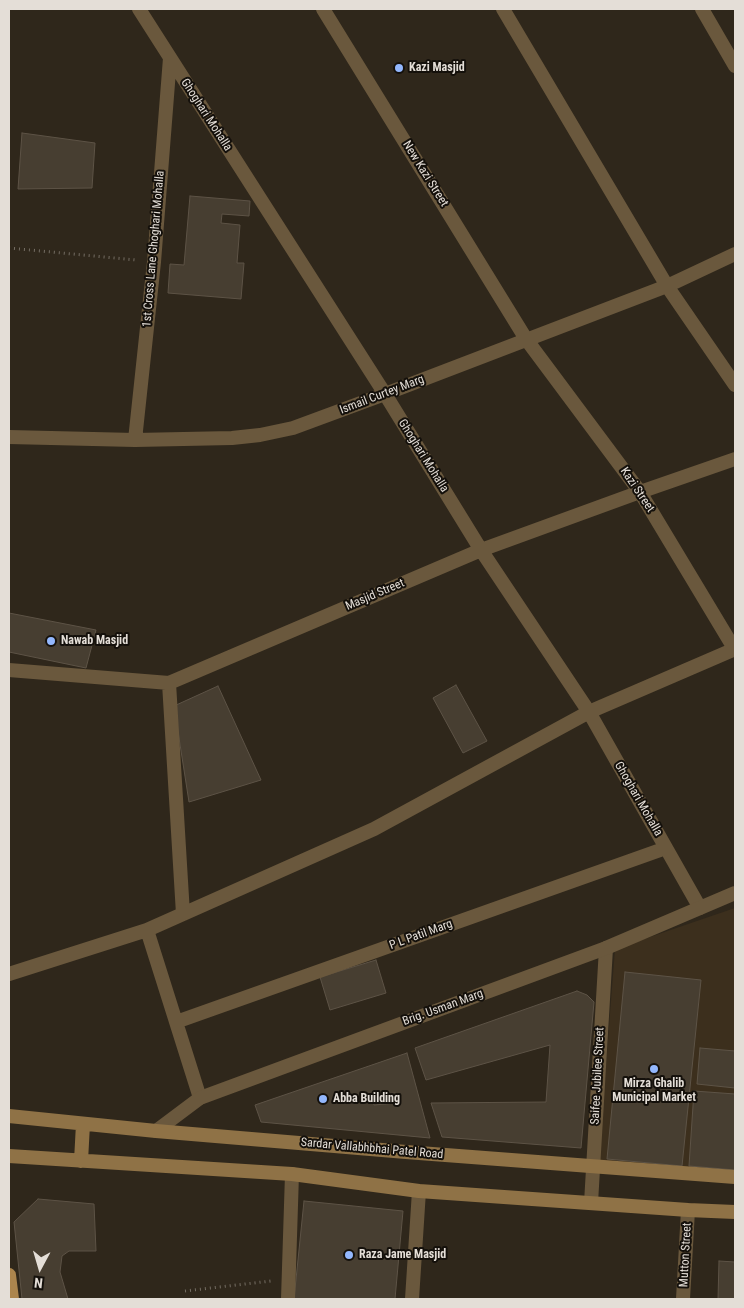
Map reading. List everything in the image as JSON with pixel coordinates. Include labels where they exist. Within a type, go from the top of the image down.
[{"type":"main road","name":"Sardar Vallabhbhai Patel Road","points":[[9,1116],[156,1131],[735,1177]]},
{"type":"main road","points":[[81,1161],[83,1124]]},
{"type":"main road","points":[[9,1156],[292,1174],[419,1191],[735,1212]]},
{"type":"main road","points":[[9,1275],[12,1299]]},
{"type":"street","name":"Ghoghari Mohalla","points":[[139,9],[385,394],[481,550],[589,712],[700,908]]},
{"type":"street","name":"New Kazi Street","points":[[323,9],[526,339]]},
{"type":"street","points":[[504,9],[667,286],[735,385]]},
{"type":"street","points":[[702,9],[735,66]]},
{"type":"street","name":"1st Cross Lane Ghoghari Mohalla","points":[[135,440],[154,262],[170,58]]},
{"type":"street","name":"Ismail Curtey Marg","points":[[9,437],[135,440],[232,438],[260,435],[293,428],[667,286],[735,254]]},
{"type":"street","name":"Kazi Street","points":[[526,339],[640,492],[735,649]]},
{"type":"street","name":"Masjid Street","points":[[9,670],[169,682],[481,550],[735,459]]},
{"type":"street","points":[[9,974],[147,930],[374,829],[589,712],[735,649]]},
{"type":"street","points":[[169,682],[183,914]]},
{"type":"street","name":"P L Patil Marg","points":[[176,1022],[666,848]]},
{"type":"street","name":"Brig. Usman Marg","points":[[156,1131],[200,1098],[606,948],[735,893]]},
{"type":"street","points":[[147,930],[200,1098]]},
{"type":"street","name":"Saifee Jubilee Street","points":[[591,1203],[606,948]]},
{"type":"street","points":[[288,1299],[292,1174]]},
{"type":"street","points":[[412,1299],[419,1191]]},
{"type":"street","name":"Mutton Street","points":[[683,1299],[688,1210]]},
{"type":"path","points":[[9,248],[154,262]]},
{"type":"path","points":[[185,1291],[289,1280]]},
{"type":"shaded area","points":[[735,908],[735,1180],[598,1169],[615,949]]},
{"type":"building","points":[[22,133],[95,143],[92,188],[18,189]]},
{"type":"building","points":[[190,196],[250,201],[249,216],[222,214],[221,223],[240,225],[237,263],[244,263],[241,299],[168,293],[170,264],[184,265]]},
{"type":"building","name":"Nawab Masjid","points":[[9,613],[96,630],[86,668],[9,652]]},
{"type":"building","points":[[456,685],[487,741],[463,753],[433,698]]},
{"type":"building","points":[[218,686],[261,780],[189,802],[174,706]]},
{"type":"building","points":[[376,960],[386,993],[330,1010],[320,977]]},
{"type":"building","name":"Mirza Ghalib Municipal Market","points":[[625,972],[701,980],[682,1166],[607,1159]]},
{"type":"building","points":[[577,991],[587,995],[594,1002],[581,1148],[442,1137],[431,1103],[546,1102],[550,1045],[426,1080],[415,1048]]},
{"type":"building","name":"Mirza Ghalib Municipal Market","points":[[700,1048],[735,1051],[735,1088],[697,1084]]},
{"type":"building","name":"Abba Building","points":[[407,1053],[430,1138],[261,1122],[255,1105]],"holes":[[[395,1093],[396,1103],[374,1105],[373,1095]]]},
{"type":"building","name":"Mirza Ghalib Municipal Market","points":[[694,1091],[735,1094],[735,1170],[689,1166]]},
{"type":"building","points":[[38,1199],[94,1204],[96,1251],[69,1251],[62,1256],[60,1272],[68,1299],[22,1299],[14,1222]]},
{"type":"building","name":"Raza Jame Masjid","points":[[304,1201],[403,1211],[395,1299],[294,1299]]},
{"type":"building","points":[[719,1261],[735,1262],[735,1299],[718,1299]]},
{"type":"place","name":"Kazi Masjid","points":[[399,68]]},
{"type":"place","name":"Nawab Masjid","points":[[51,641]]},
{"type":"place","name":"Mirza Ghalib Municipal Market","points":[[654,1069]]},
{"type":"place","name":"Abba Building","points":[[323,1099]]},
{"type":"place","name":"Raza Jame Masjid","points":[[349,1255]]}]
